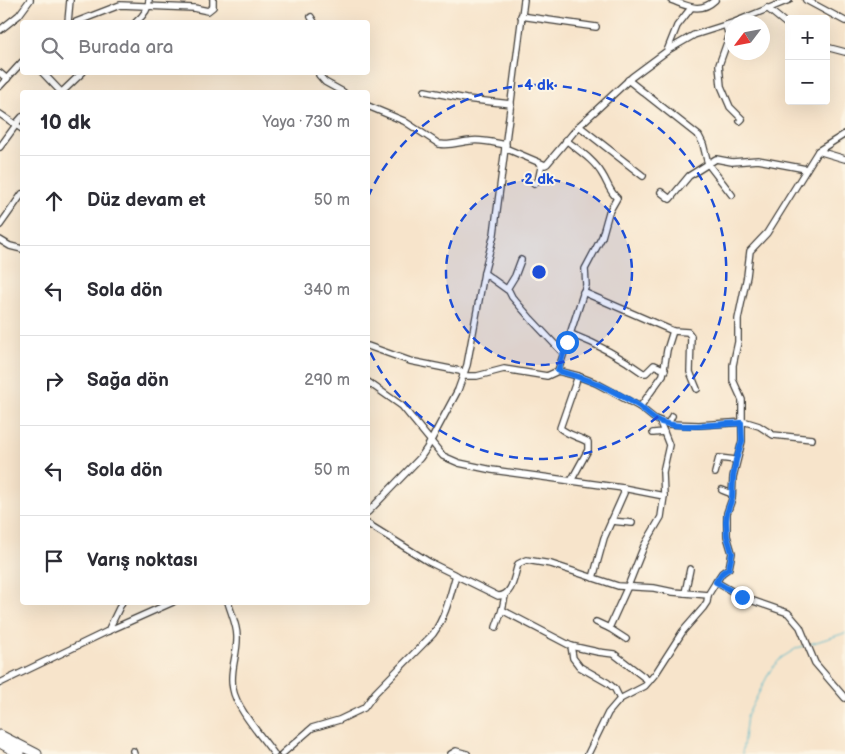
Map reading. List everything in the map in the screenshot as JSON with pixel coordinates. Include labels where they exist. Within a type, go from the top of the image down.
[{"type":"highway","points":[[0,735],[37,754]]},
{"type":"highway","points":[[4,747],[20,754]]},
{"type":"street","points":[[0,30],[19,15],[30,0]]},
{"type":"street","points":[[68,20],[70,0]]},
{"type":"street","points":[[81,20],[120,5],[149,3],[208,11],[213,8],[213,0]]},
{"type":"street","points":[[370,510],[420,458],[458,390],[467,365],[484,273],[494,234],[524,0]]},
{"type":"street","points":[[671,0],[690,8],[708,7],[715,0]]},
{"type":"street","points":[[752,15],[789,0]]},
{"type":"street","points":[[806,0],[845,21]]},
{"type":"street","points":[[138,20],[149,3]]},
{"type":"street","points":[[668,51],[677,26],[690,8]]},
{"type":"street","points":[[768,8],[785,23]]},
{"type":"street","points":[[521,16],[596,27]]},
{"type":"street","points":[[370,107],[404,121],[439,144],[445,145],[472,140],[484,141],[506,147],[545,166],[566,140],[628,80],[694,35],[725,26]]},
{"type":"street","points":[[830,47],[845,52]]},
{"type":"street","points":[[725,50],[719,65],[721,86],[730,107],[742,119],[740,121]]},
{"type":"street","points":[[0,86],[20,64]]},
{"type":"street","points":[[0,73],[7,79]]},
{"type":"street","points":[[45,75],[59,90]]},
{"type":"street","points":[[63,90],[80,75]]},
{"type":"street","points":[[319,75],[325,82],[340,90]]},
{"type":"street","points":[[628,80],[699,136],[708,164],[732,195]]},
{"type":"street","points":[[426,91],[466,99],[511,104]]},
{"type":"street","points":[[0,114],[20,128]]},
{"type":"street","points":[[0,147],[20,119]]},
{"type":"street","points":[[580,126],[642,176]]},
{"type":"street","points":[[588,754],[608,713],[620,699],[645,686],[656,672],[682,628],[703,608],[716,582],[722,573],[729,568],[732,553],[727,536],[726,521],[732,494],[736,460],[742,441],[742,400],[733,380],[733,365],[738,342],[738,319],[750,251],[768,233],[818,150],[845,134]]},
{"type":"street","points":[[558,371],[584,292],[585,269],[602,236],[617,198],[610,191],[602,174],[593,163],[566,140]]},
{"type":"street","points":[[818,150],[845,159]]},
{"type":"street","points":[[662,192],[670,200],[689,176],[716,159],[732,162],[758,160],[806,169]]},
{"type":"street","points":[[534,184],[539,180],[538,177],[542,171],[541,164]]},
{"type":"street","points":[[0,225],[20,197]]},
{"type":"street","points":[[0,240],[10,246],[20,248]]},
{"type":"street","points":[[507,289],[515,276],[521,260]]},
{"type":"street","points":[[484,273],[507,289],[531,319],[563,353]]},
{"type":"street","points":[[584,292],[673,331],[688,332],[691,336],[690,372],[698,389]]},
{"type":"street","points":[[640,407],[663,375],[667,350],[673,331]]},
{"type":"street","points":[[571,334],[595,343],[643,373],[646,373],[654,365],[665,370]]},
{"type":"street","points":[[370,347],[410,361],[460,371],[463,375],[477,376],[504,369],[547,376],[558,371],[578,376],[596,383],[640,407],[660,422],[668,424],[699,425],[746,422],[759,426],[773,435],[812,439]]},
{"type":"street","points":[[571,481],[588,450],[588,442],[578,436],[566,433],[560,428],[578,376]]},
{"type":"street","points":[[370,383],[402,406],[443,456],[459,463],[492,470],[623,488],[664,496]]},
{"type":"street","points":[[668,424],[672,416]]},
{"type":"street","points":[[609,628],[644,546],[661,517],[664,496],[663,472],[669,445],[660,422]]},
{"type":"street","points":[[653,433],[664,432]]},
{"type":"street","points":[[661,445],[667,442]]},
{"type":"street","points":[[715,473],[719,458],[736,460]]},
{"type":"street","points":[[593,578],[604,538],[624,493],[623,488]]},
{"type":"street","points":[[722,490],[732,494]]},
{"type":"street","points":[[611,521],[632,524]]},
{"type":"street","points":[[370,525],[429,562],[498,596],[505,596]]},
{"type":"street","points":[[496,628],[505,596],[509,593],[518,564],[526,560],[551,564],[618,586],[654,588],[673,592],[708,595]]},
{"type":"street","points":[[685,593],[690,569]]},
{"type":"street","points":[[282,754],[312,728],[346,717],[364,708],[375,693],[433,634],[440,624],[447,609],[456,575]]},
{"type":"street","points":[[716,582],[742,597],[788,613],[800,627],[815,663],[845,698]]},
{"type":"street","points":[[108,631],[121,605]]},
{"type":"street","points":[[0,683],[166,605]]},
{"type":"street","points":[[229,605],[237,635],[232,664],[233,690],[236,699],[274,754]]},
{"type":"street","points":[[502,610],[571,646],[614,654],[649,681]]},
{"type":"street","points":[[596,622],[626,639]]},
{"type":"street","points":[[571,646],[573,658],[580,667],[608,683],[620,699]]},
{"type":"street","points":[[451,754],[456,751],[468,754]]},
{"type":"waterway","points":[[810,644],[845,633]]},
{"type":"waterway","points":[[742,754],[747,716],[770,671],[781,658],[806,645]]},
{"type":"route","points":[[567,342],[558,371],[596,383],[640,407],[660,422],[674,426],[741,423],[742,441],[736,460],[732,498],[726,521],[727,536],[732,553],[729,568],[722,573],[716,582],[742,597]]}]
